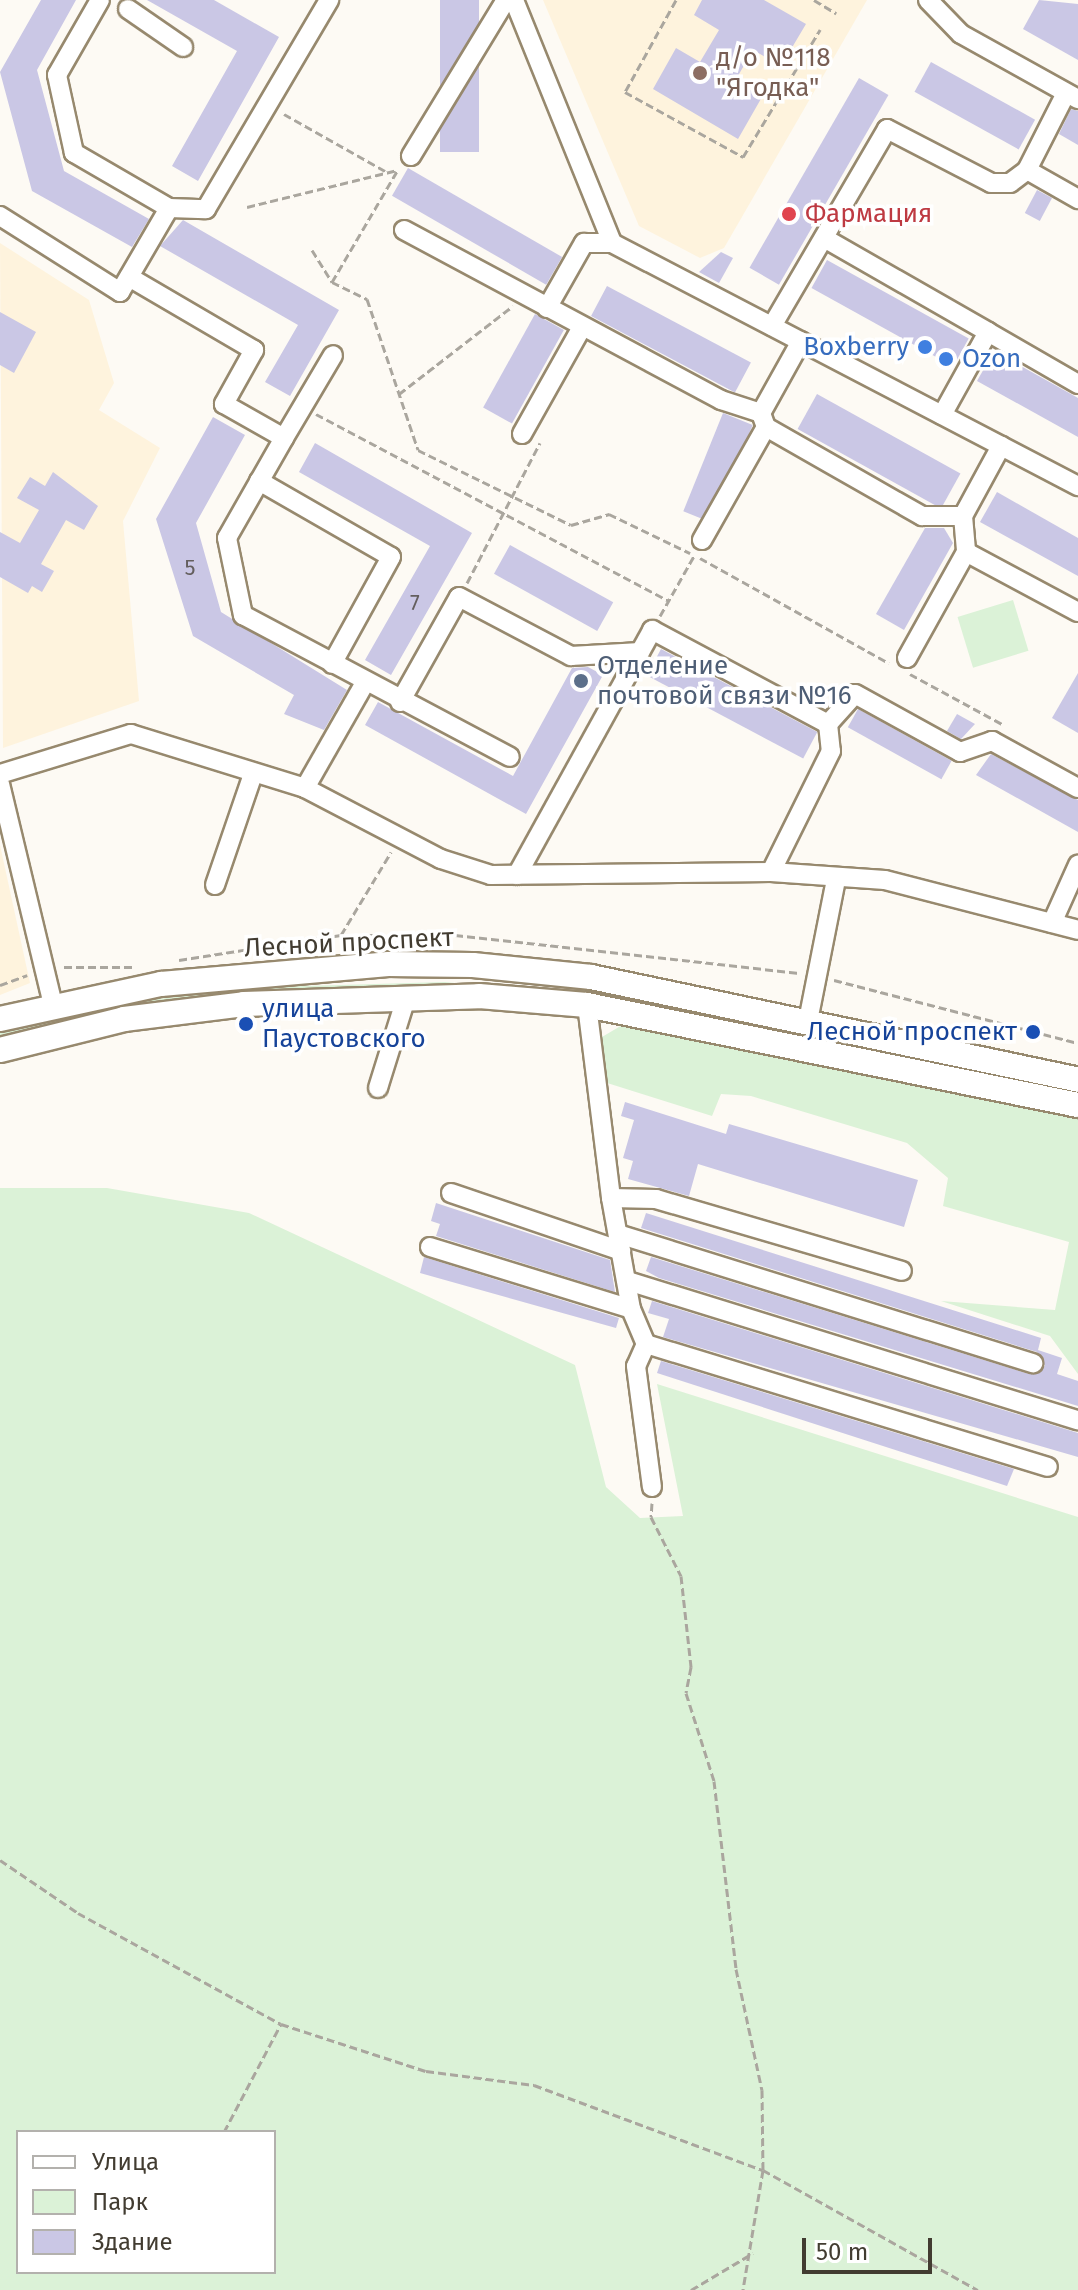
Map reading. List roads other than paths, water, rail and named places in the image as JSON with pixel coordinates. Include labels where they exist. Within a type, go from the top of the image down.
[{"type":"main road","name":"Лесной проспект","points":[[0,1019],[53,1004],[161,984],[388,964],[591,977],[1078,1080]]},
{"type":"main road","points":[[587,1005],[591,977]]},
{"type":"main road","name":"Лесной проспект","points":[[0,1050],[124,1019],[318,997],[587,1005],[1078,1105]]},
{"type":"street","points":[[100,0],[57,75],[74,153],[169,208],[206,209],[270,106],[329,0]]},
{"type":"street","points":[[411,156],[506,0]]},
{"type":"street","points":[[514,0],[612,243]]},
{"type":"street","points":[[772,326],[887,129],[991,183],[1010,183],[1027,170],[1072,96],[961,34],[928,0]]},
{"type":"street","points":[[128,3],[183,47]]},
{"type":"street","points":[[1027,170],[1078,199]]},
{"type":"street","points":[[0,216],[120,292],[169,208]]},
{"type":"street","points":[[404,230],[582,327],[763,420],[922,516],[963,516]]},
{"type":"street","points":[[824,238],[1078,384]]},
{"type":"street","points":[[547,308],[584,243],[612,243],[1078,486]]},
{"type":"street","points":[[129,277],[254,350],[224,404],[284,438]]},
{"type":"street","points":[[522,434],[582,327]]},
{"type":"street","points":[[942,415],[988,332]]},
{"type":"street","points":[[698,548],[801,341]]},
{"type":"street","points":[[333,355],[227,538],[243,615],[400,702],[510,757]]},
{"type":"street","points":[[907,658],[966,552],[963,516],[1001,446]]},
{"type":"street","points":[[259,481],[391,557],[332,664]]},
{"type":"street","points":[[966,552],[1078,612]]},
{"type":"street","points":[[400,702],[459,597],[571,656],[640,652]]},
{"type":"street","points":[[517,875],[652,630],[828,724]]},
{"type":"street","points":[[305,788],[365,683]]},
{"type":"street","points":[[771,872],[831,751],[828,724],[855,694],[960,752],[992,741],[1078,788]]},
{"type":"street","points":[[0,774],[131,734],[305,788],[399,838],[491,875],[771,872],[836,879],[885,880],[1078,930]]},
{"type":"street","points":[[215,885],[253,774]]},
{"type":"street","points":[[0,784],[4,813],[53,1004]]},
{"type":"street","points":[[1052,923],[1078,865]]},
{"type":"street","points":[[808,1021],[836,879]]},
{"type":"street","points":[[378,1088],[406,998]]},
{"type":"street","points":[[587,1005],[611,1198],[631,1282],[631,1309],[646,1344],[636,1366],[652,1487]]},
{"type":"street","points":[[451,1193],[1033,1363]]},
{"type":"street","points":[[611,1198],[656,1199],[902,1271]]},
{"type":"street","points":[[430,1247],[631,1309]]},
{"type":"street","points":[[631,1282],[1078,1420]]},
{"type":"street","points":[[646,1344],[1048,1467]]},
{"type":"place","name":"д/о №118 \"Ягодка\"","points":[[700,73]]},
{"type":"place","name":"Фармация","points":[[789,214]]},
{"type":"place","name":"Boxberry","points":[[925,347]]},
{"type":"place","name":"Ozon","points":[[946,359]]},
{"type":"place","name":"Отделение почтовой связи №16","points":[[581,681]]},
{"type":"place","name":"улица Паустовского","points":[[246,1024]]},
{"type":"place","name":"Лесной проспект","points":[[1033,1032]]}]
